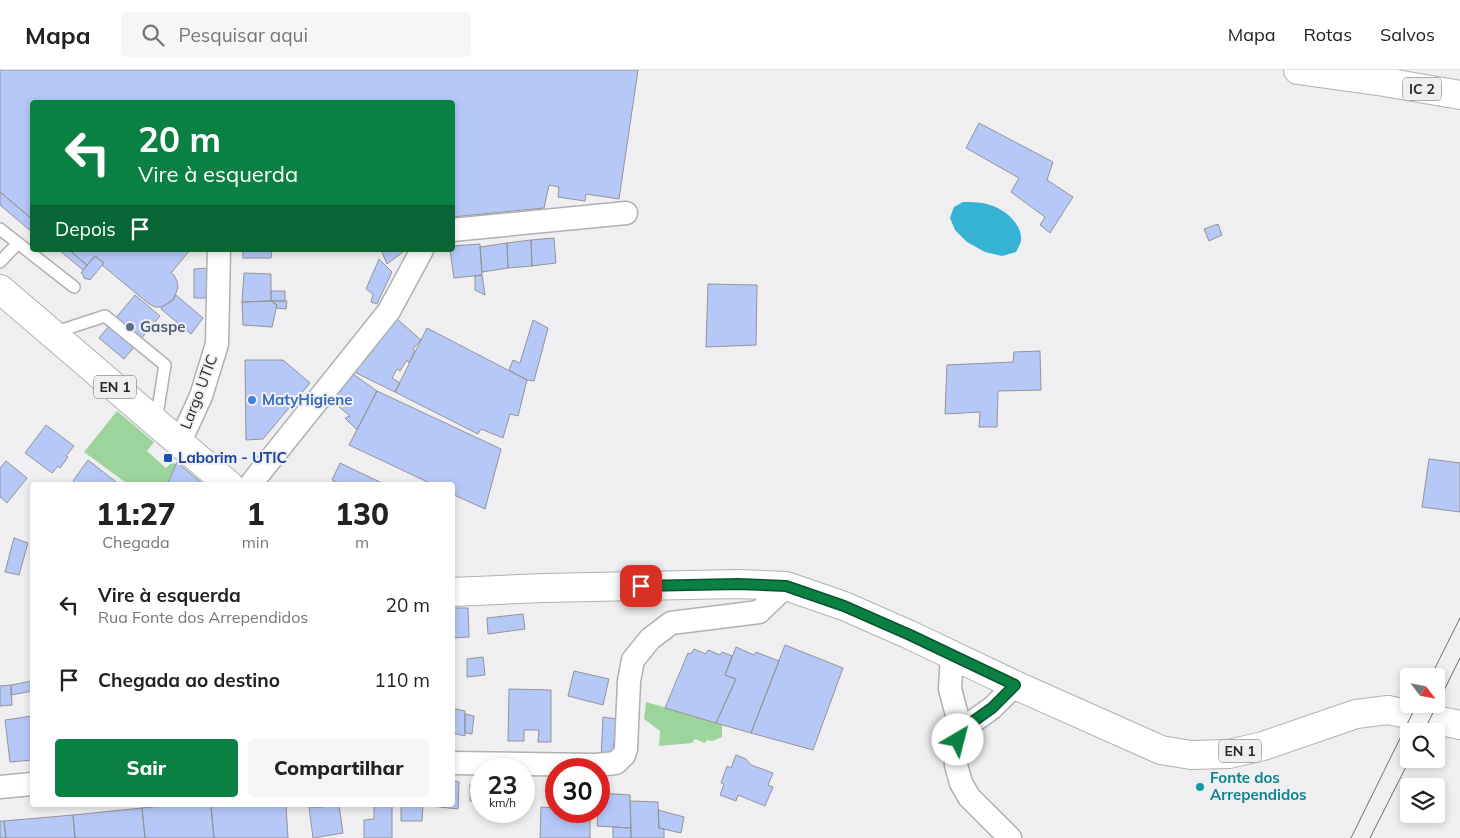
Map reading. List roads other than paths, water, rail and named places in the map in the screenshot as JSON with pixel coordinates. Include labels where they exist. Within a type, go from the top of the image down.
[{"type":"main road","name":"IC 2","points":[[1298,70],[1460,95]]},
{"type":"main road","name":"EN 1","points":[[0,289],[225,482]]},
{"type":"main road","name":"EN 1","points":[[455,592],[728,584],[786,586],[844,606],[1161,750],[1191,755],[1229,754],[1255,748],[1356,714],[1388,710],[1460,725]]},
{"type":"street","points":[[455,230],[626,213]]},
{"type":"street","name":"Largo UTIC","points":[[179,444],[201,396],[217,344],[219,252]]},
{"type":"street","points":[[252,482],[389,311],[421,252]]},
{"type":"street","points":[[455,764],[596,765],[616,763],[624,755],[626,749],[629,681],[633,660],[650,639],[671,623],[758,612],[786,586]]},
{"type":"street","points":[[952,655],[950,689],[961,730],[956,751],[956,765],[961,783],[969,797],[1010,838]]},
{"type":"street","points":[[961,730],[992,708],[1015,685]]},
{"type":"street","points":[[0,787],[30,784]]},
{"type":"lane","points":[[0,229],[74,288]]},
{"type":"lane","points":[[0,262],[18,243]]},
{"type":"lane","points":[[53,334],[105,316],[165,365],[156,423]]},
{"type":"water","points":[[963,202],[990,205],[1012,218],[1021,235],[1021,241],[1016,252],[1002,256],[985,252],[967,242],[955,230],[950,218],[954,207]]},
{"type":"tram line","points":[[1435,668],[1460,618]]},
{"type":"tram line","points":[[1428,723],[1460,658]]},
{"type":"tram line","points":[[1351,838],[1413,713]]},
{"type":"tram line","points":[[1370,838],[1405,768]]},
{"type":"place","name":"Gaspe","points":[[130,327]]},
{"type":"place","name":"MatyHigiene","points":[[252,400]]},
{"type":"place","name":"Laborim - UTIC","points":[[168,458]]},
{"type":"place","name":"Fonte dos Arrependidos","points":[[1200,787]]}]
